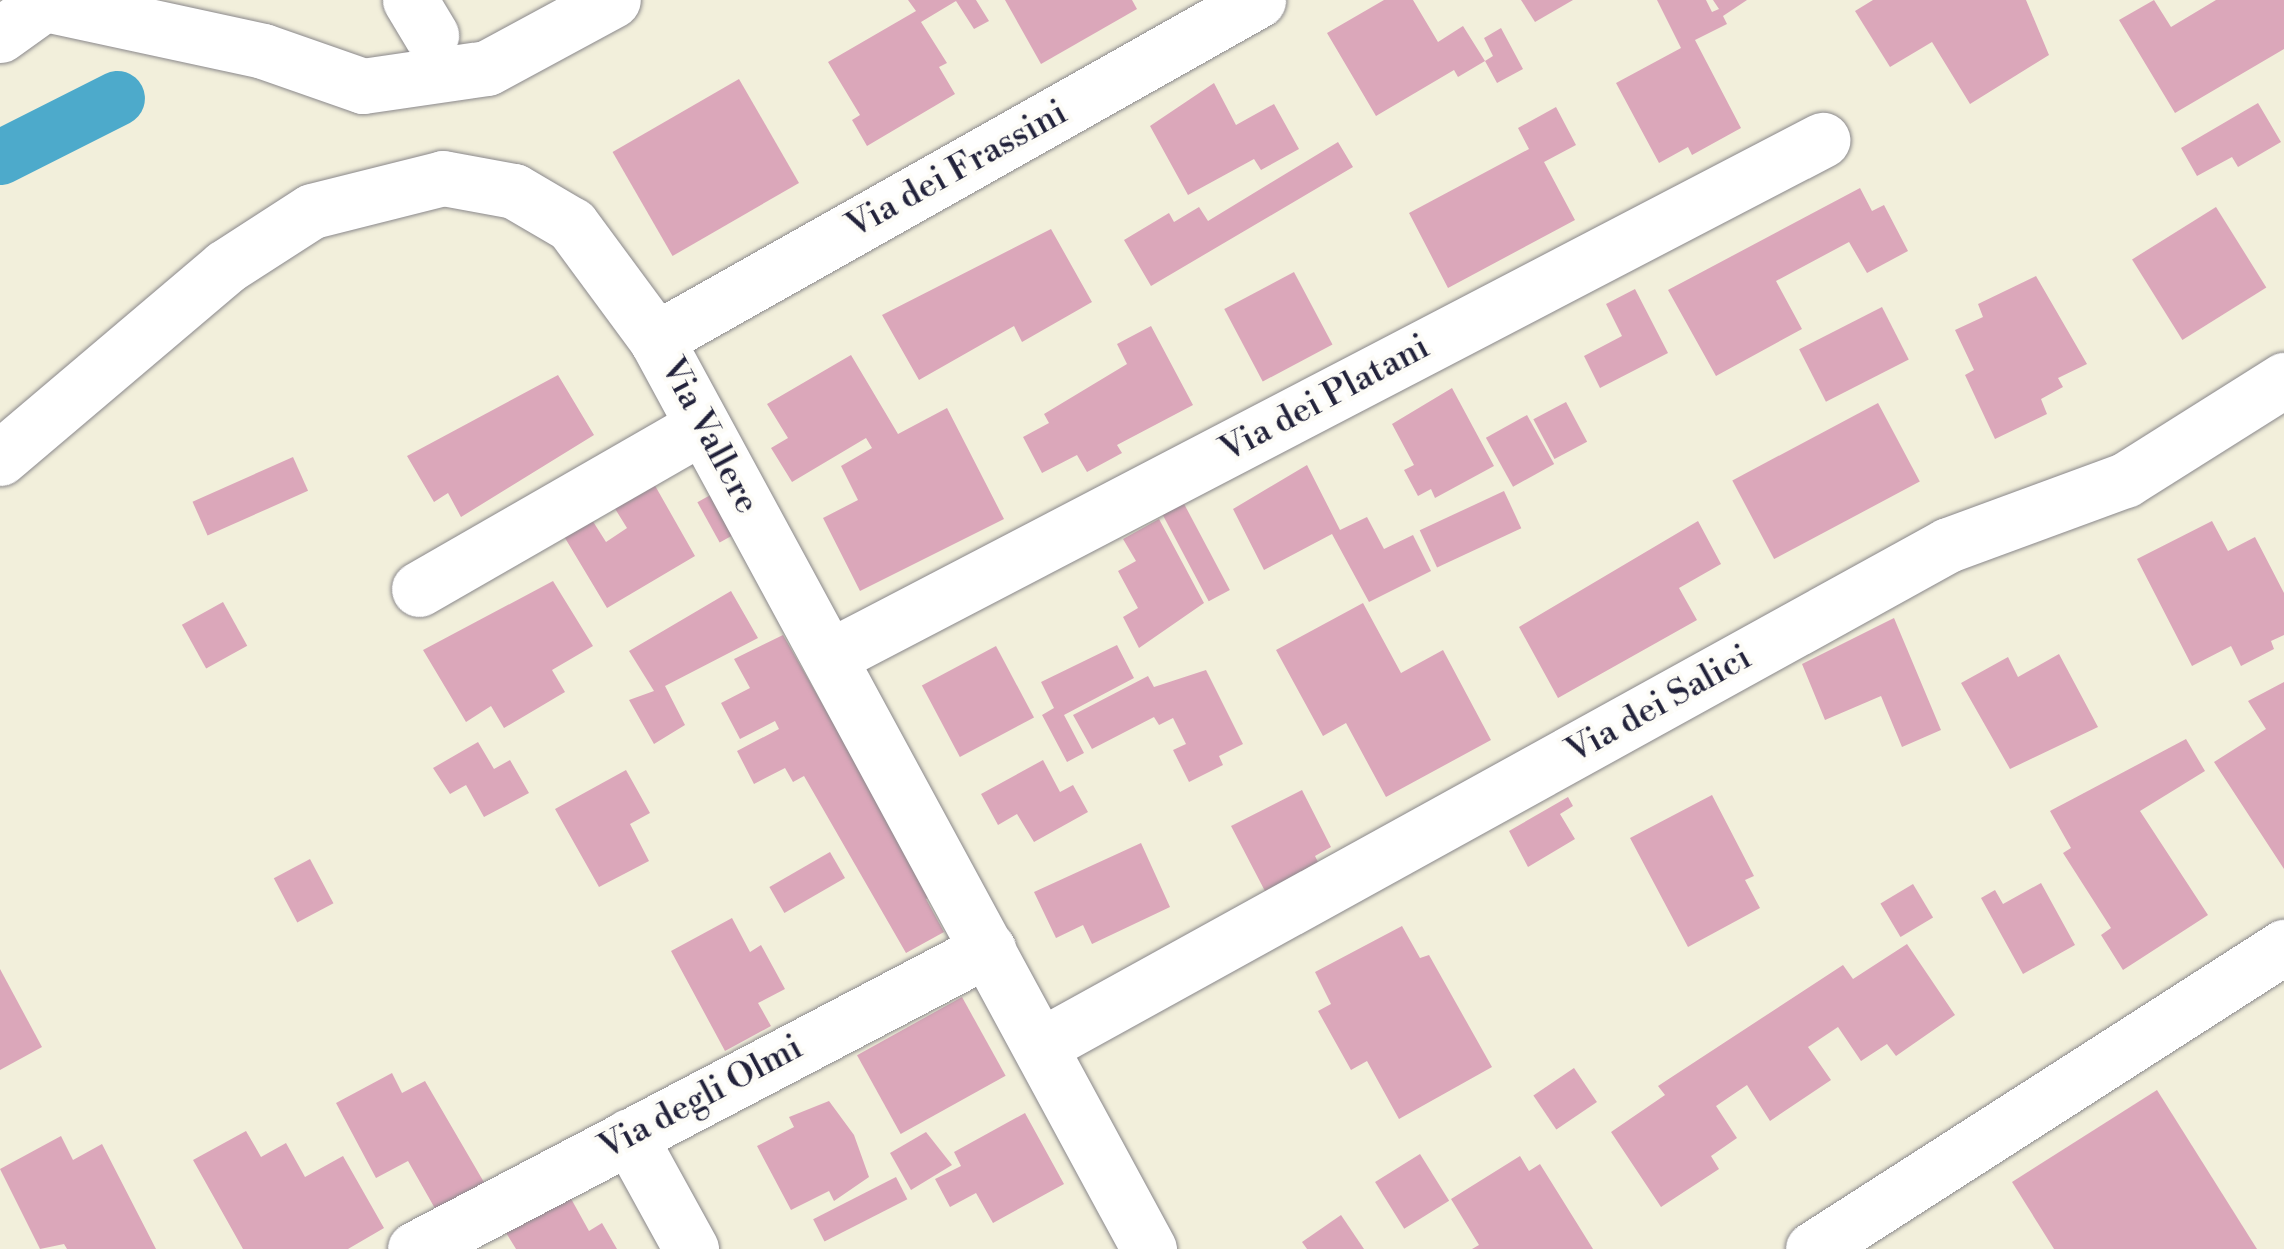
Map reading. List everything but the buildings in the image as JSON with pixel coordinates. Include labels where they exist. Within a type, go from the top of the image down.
[{"type":"street","points":[[222,0],[263,51]]},
{"type":"street","points":[[0,35],[47,2],[263,51],[362,86],[487,68],[613,0]]},
{"type":"street","name":"Via dei Frassini","points":[[656,339],[1258,0]]},
{"type":"street","name":"Via dei Platani","points":[[828,657],[1822,140]]},
{"type":"street","name":"Via Vallere","points":[[0,458],[225,267],[312,211],[443,178],[514,191],[572,225],[656,339],[1149,1249]]},
{"type":"street","name":"Via dei Salici","points":[[1040,1046],[1948,545],[2125,480],[2284,380]]},
{"type":"street","points":[[419,589],[703,426]]},
{"type":"street","points":[[1812,1249],[2284,947]]},
{"type":"street","name":"Via degli Olmi","points":[[415,1249],[988,948]]},
{"type":"street","points":[[628,1136],[691,1249]]},
{"type":"waterway","points":[[0,157],[117,98]]}]
